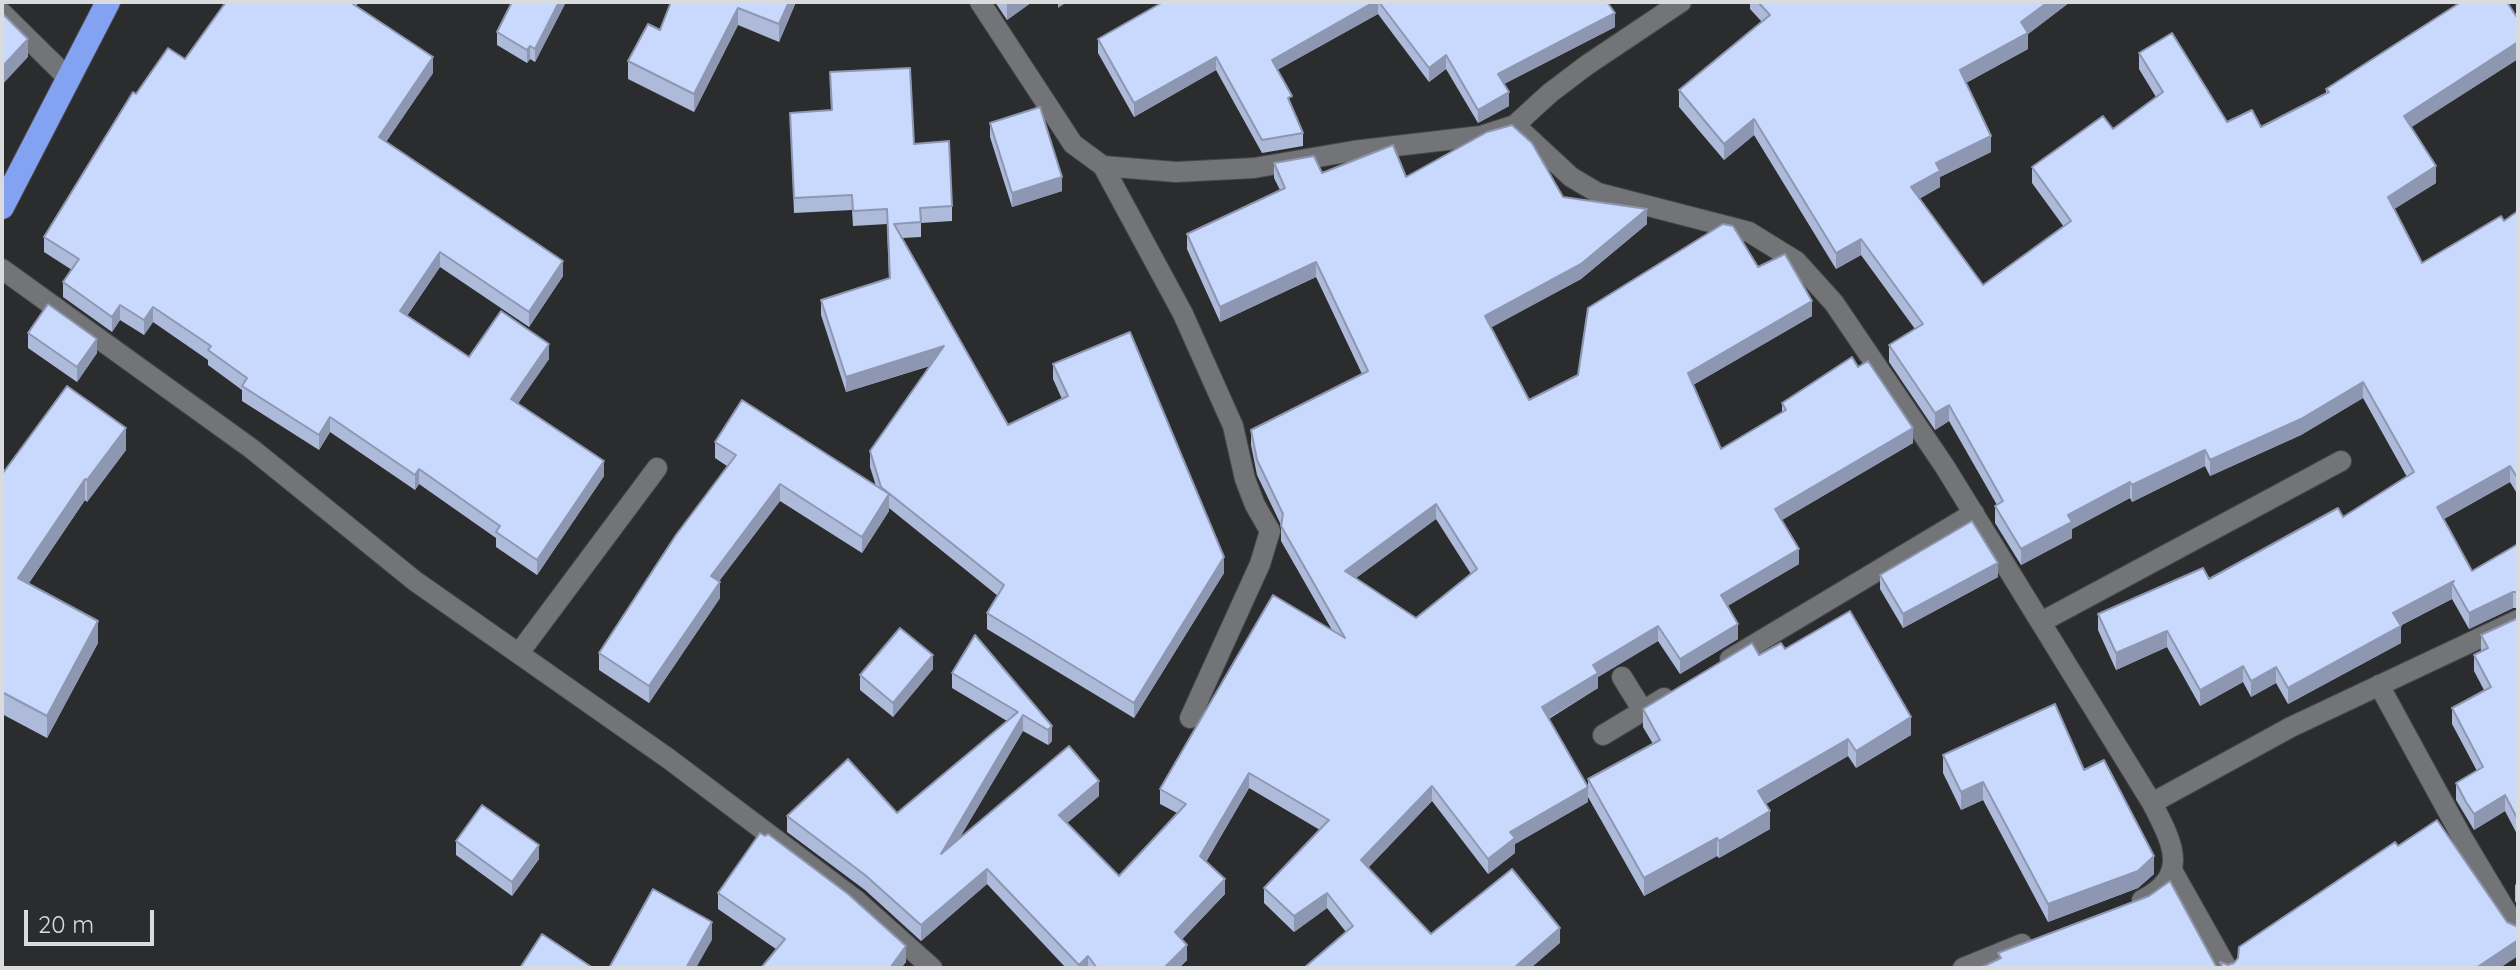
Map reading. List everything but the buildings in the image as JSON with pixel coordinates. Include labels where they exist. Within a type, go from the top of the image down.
[{"type":"highway","points":[[2,207],[108,2]]},
{"type":"street","points":[[980,2],[1073,144],[1103,166],[1183,314],[1233,426],[1245,479],[1270,531],[1260,564],[1190,718]]},
{"type":"street","points":[[1103,166],[1176,172],[1254,168],[1353,151],[1481,136],[1515,125],[1587,65],[1681,2]]},
{"type":"street","points":[[2,13],[67,77]]},
{"type":"street","points":[[1515,125],[1571,177],[1598,193],[1749,232],[1796,261],[1834,303],[2043,621],[2152,803],[2170,837],[2173,872],[2227,968]]},
{"type":"street","points":[[2,269],[252,449],[415,581],[669,759],[856,900],[932,968]]},
{"type":"street","points":[[2043,621],[2341,461]]},
{"type":"street","points":[[519,653],[657,468]]},
{"type":"street","points":[[1709,671],[1974,513]]},
{"type":"street","points":[[2152,803],[2291,727],[2518,620]]},
{"type":"street","points":[[1622,677],[1643,711]]},
{"type":"street","points":[[2379,685],[2463,839],[2518,931]]},
{"type":"street","points":[[1603,735],[1682,687]]},
{"type":"street","points":[[2130,905],[2163,888],[2173,872]]},
{"type":"street","points":[[1963,968],[2044,936]]}]
